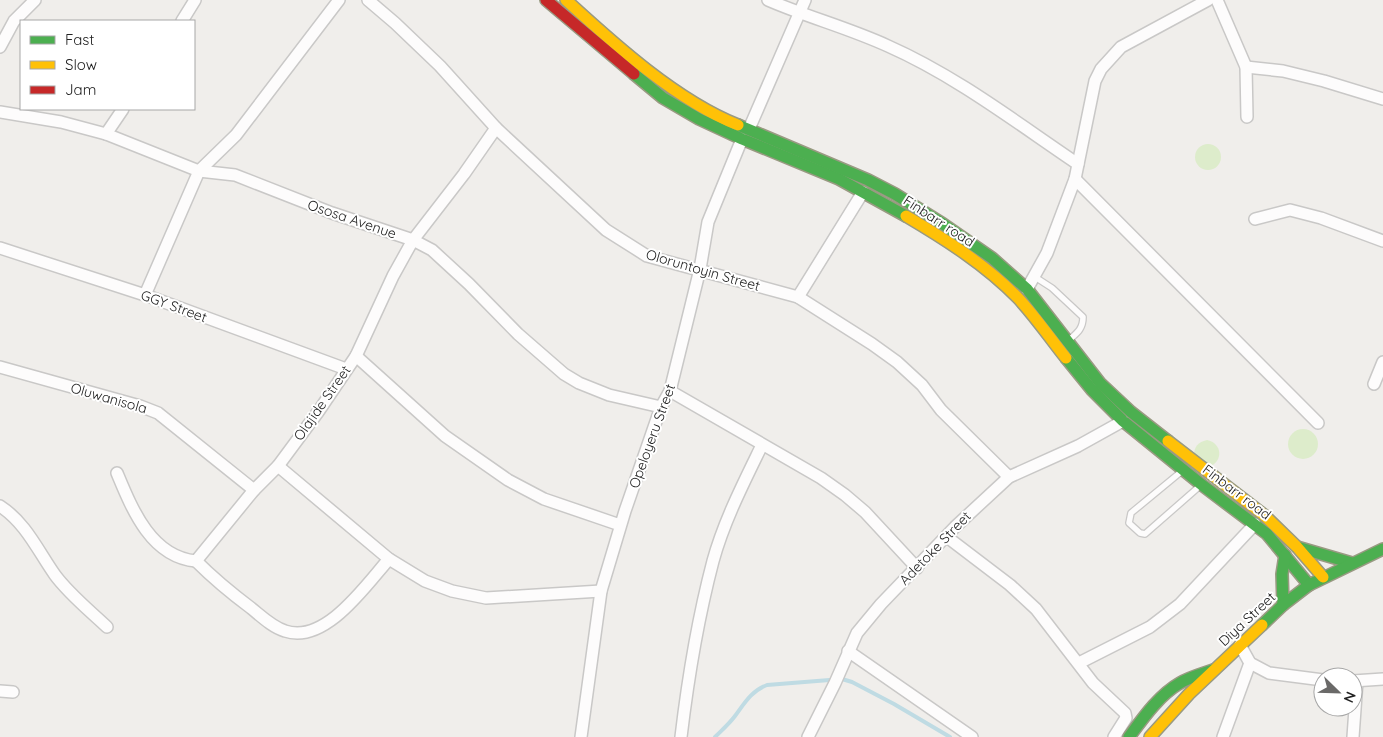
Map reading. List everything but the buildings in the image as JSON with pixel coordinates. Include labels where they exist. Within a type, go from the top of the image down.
[{"type":"main road","name":"Finbarr road","points":[[546,0],[663,98],[699,119],[742,139],[839,178],[935,233],[983,267],[1018,298],[1092,390],[1123,421],[1202,485],[1267,534],[1309,585]]},
{"type":"main road","name":"Finbarr road","points":[[566,0],[671,88],[707,109],[749,129],[868,180],[943,224],[992,258],[1027,289],[1100,383],[1131,412],[1276,526],[1323,577]]},
{"type":"main road","points":[[663,98],[671,88]]},
{"type":"main road","points":[[1297,547],[1352,562]]},
{"type":"main road","name":"Diya Street","points":[[1150,737],[1213,670],[1283,605],[1323,577],[1383,549]]},
{"type":"main road","points":[[1283,605],[1282,574],[1285,555]]},
{"type":"main road","points":[[1129,737],[1175,686],[1184,680],[1213,670]]},
{"type":"street","points":[[0,47],[14,22],[35,0]]},
{"type":"street","points":[[183,20],[195,0]]},
{"type":"street","points":[[145,295],[199,171],[236,135],[339,0]]},
{"type":"street","name":"Oloruntoyin Street","points":[[368,0],[395,22],[440,66],[496,128],[606,230],[647,256],[798,296],[897,362],[922,385],[941,410],[1009,477]]},
{"type":"street","points":[[768,0],[889,46],[922,62],[1078,164]]},
{"type":"street","points":[[749,129],[805,0]]},
{"type":"street","points":[[1027,289],[1035,277],[1056,233],[1076,179],[1095,81],[1100,69],[1121,47],[1208,0]]},
{"type":"street","points":[[1217,0],[1246,67],[1247,117]]},
{"type":"street","points":[[1246,67],[1283,71],[1324,81],[1383,100]]},
{"type":"street","points":[[106,134],[122,110]]},
{"type":"street","name":"Ososa Avenue","points":[[0,112],[61,122],[106,134],[199,171],[235,175],[332,213],[413,240],[432,250],[470,284],[518,334],[564,374],[580,384],[609,395],[661,407]]},
{"type":"street","name":"Olajide Street","points":[[196,561],[254,490],[278,466],[318,412],[346,368],[356,356],[393,276],[413,240],[464,174],[496,128]]},
{"type":"street","name":"Opeloyeru Street","points":[[581,737],[601,591],[620,525],[661,407],[670,391],[700,270],[708,222],[742,139]]},
{"type":"street","points":[[1076,179],[1318,423]]},
{"type":"street","points":[[798,296],[864,192]]},
{"type":"street","points":[[1256,219],[1290,210],[1321,218],[1383,242]]},
{"type":"street","name":"GGY Street","points":[[0,248],[145,295],[346,368]]},
{"type":"street","points":[[356,356],[445,436],[508,480],[544,499],[620,525]]},
{"type":"street","points":[[1374,384],[1383,362]]},
{"type":"street","name":"Oluwanisola","points":[[0,368],[140,406],[158,413],[254,490]]},
{"type":"street","points":[[670,391],[821,478],[845,495],[865,512],[917,568]]},
{"type":"street","name":"Adetoke Street","points":[[808,737],[858,632],[881,604],[967,515],[1009,477],[1078,446],[1123,421]]},
{"type":"street","points":[[681,737],[699,626],[714,560],[739,493],[762,445]]},
{"type":"street","points":[[278,466],[389,560],[425,581],[452,591],[486,598],[601,591]]},
{"type":"street","points":[[117,473],[133,510],[147,533],[172,554],[187,560],[196,561],[212,577],[275,627],[296,634],[319,628],[337,616],[389,560]]},
{"type":"street","points":[[0,506],[24,526],[56,576],[107,627]]},
{"type":"street","points":[[1079,663],[1133,637],[1180,604],[1255,524]]},
{"type":"street","points":[[947,537],[1010,585],[1036,609],[1093,683],[1125,713],[1126,718],[1114,737]]},
{"type":"street","points":[[1240,645],[1250,663],[1269,672],[1313,679]]},
{"type":"street","points":[[848,651],[972,737]]},
{"type":"street","points":[[1223,737],[1250,663]]},
{"type":"street","points":[[1363,680],[1383,679]]},
{"type":"street","points":[[0,691],[12,692]]},
{"type":"street","points":[[1353,737],[1354,717]]},
{"type":"lane","points":[[1035,277],[1052,288],[1083,317],[1080,331],[1067,342]]},
{"type":"lane","points":[[1193,461],[1131,513],[1129,523],[1140,534],[1145,534],[1202,485],[1211,474]]},
{"type":"green space","points":[[1208,144],[1217,148],[1221,157],[1217,166],[1208,170],[1199,166],[1195,157],[1199,148]]},
{"type":"green space","points":[[1303,429],[1314,433],[1318,444],[1314,455],[1303,459],[1292,455],[1288,444],[1292,433]]},
{"type":"green space","points":[[1207,440],[1216,445],[1219,452],[1217,461],[1209,467],[1194,455],[1197,445]]},
{"type":"waterway","points":[[715,737],[730,722],[752,694],[767,685],[842,679],[852,682],[894,704],[950,737]]},
{"type":"traffic: fast","points":[[634,74],[663,98],[699,119],[839,179],[906,216]]},
{"type":"traffic: fast","points":[[738,125],[868,180],[895,194],[992,258],[1027,289],[1100,383],[1131,412],[1168,441]]},
{"type":"traffic: fast","points":[[1066,358],[1092,390],[1123,421],[1202,485],[1267,534],[1309,585]]},
{"type":"traffic: fast","points":[[1297,547],[1352,563]]},
{"type":"traffic: fast","points":[[1262,625],[1283,605],[1309,585],[1383,549]]},
{"type":"traffic: fast","points":[[1283,605],[1282,574],[1285,555]]},
{"type":"traffic: fast","points":[[1129,737],[1152,707],[1172,688],[1188,679],[1213,670]]},
{"type":"traffic: slow","points":[[566,0],[625,53],[669,87],[715,115],[738,125]]},
{"type":"traffic: slow","points":[[906,216],[965,253],[1006,286],[1030,312],[1066,358]]},
{"type":"traffic: slow","points":[[1168,441],[1264,515],[1297,547],[1323,577]]},
{"type":"traffic: slow","points":[[1150,737],[1189,694],[1262,625]]},
{"type":"traffic: jam","points":[[546,0],[634,74]]}]
